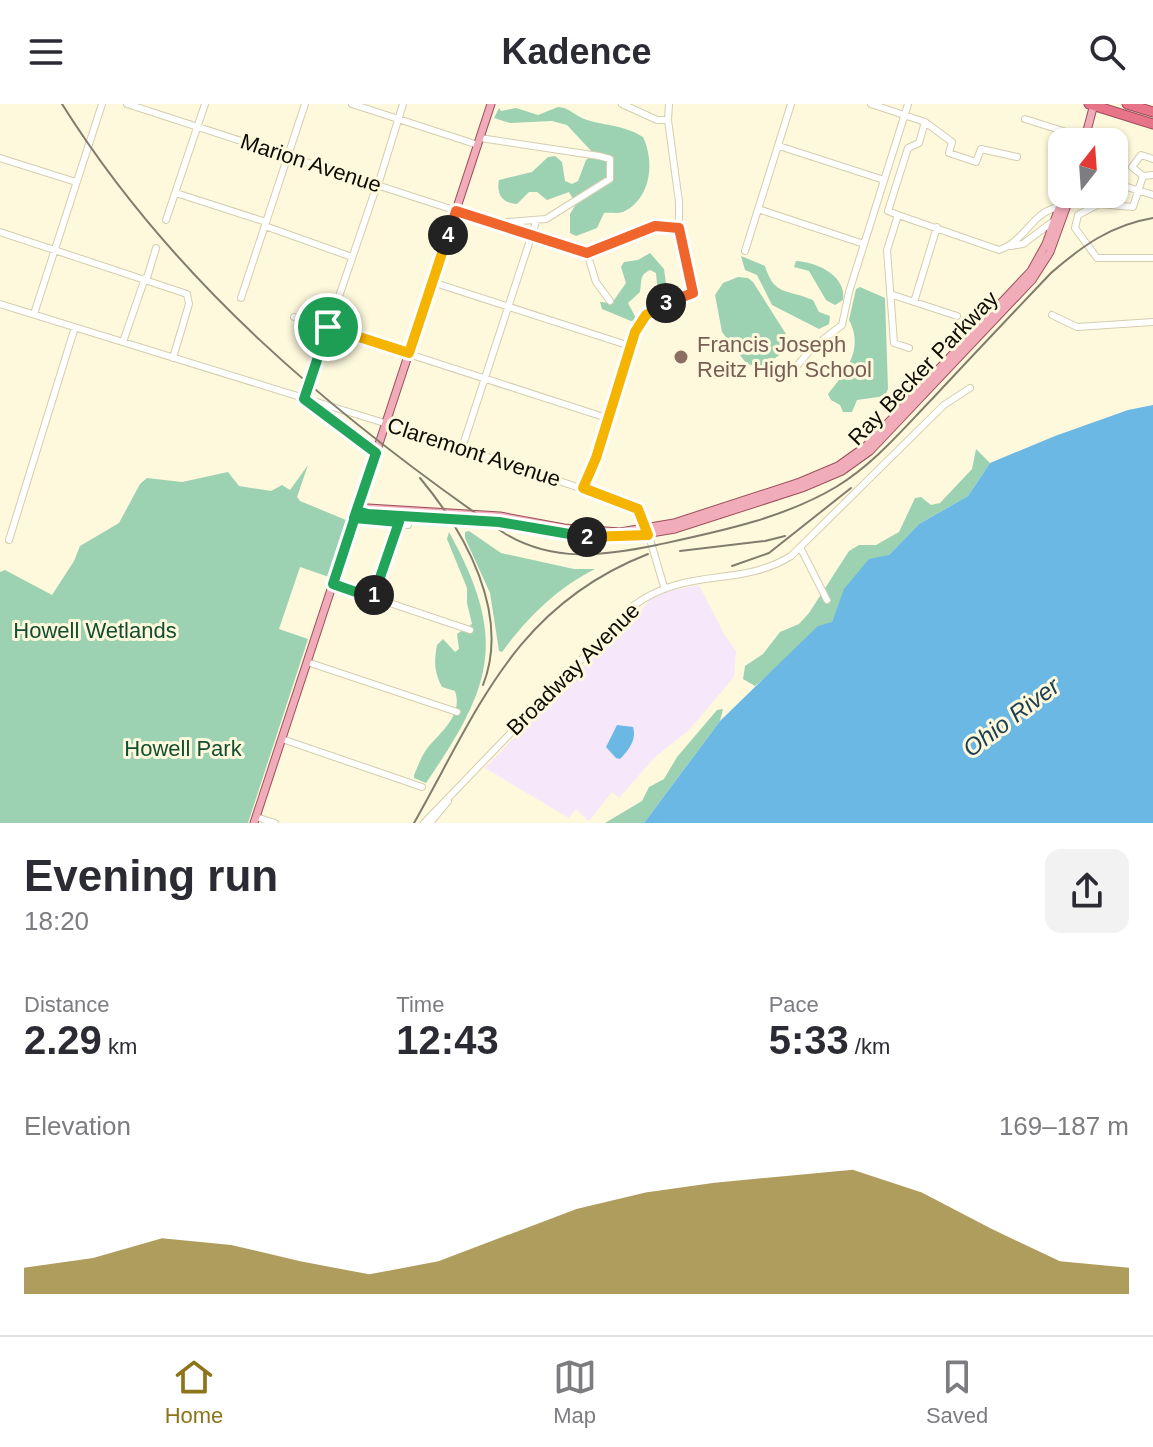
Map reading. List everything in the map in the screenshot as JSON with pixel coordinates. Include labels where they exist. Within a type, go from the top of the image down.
[{"type":"highway","points":[[1092,104],[1153,124]]},
{"type":"highway","points":[[1127,104],[1153,112]]},
{"type":"main road","points":[[255,820],[491,104]]},
{"type":"main road","points":[[1087,128],[1092,104]]},
{"type":"main road","name":"Ray Becker Parkway","points":[[647,532],[815,477],[858,453],[1031,271],[1044,250],[1059,208]]},
{"type":"main road","name":"Ray Becker Parkway","points":[[356,514],[499,522],[582,537],[675,529],[817,483],[862,458],[1036,275],[1052,247],[1066,208]]},
{"type":"street","points":[[34,314],[102,104]]},
{"type":"street","name":"Marion Avenue","points":[[127,104],[587,253]]},
{"type":"street","points":[[166,220],[205,104]]},
{"type":"street","points":[[241,298],[305,104]]},
{"type":"street","points":[[352,104],[479,141],[579,151],[610,160],[610,179],[553,216],[536,222],[462,448]]},
{"type":"street","points":[[376,453],[307,400],[328,327],[403,104]]},
{"type":"street","points":[[622,104],[657,120],[668,120]]},
{"type":"street","points":[[583,488],[596,458],[630,346],[646,315],[693,293],[679,228],[669,104]]},
{"type":"street","points":[[745,251],[791,104]]},
{"type":"street","points":[[871,104],[925,122],[952,142],[949,153],[976,162],[981,149],[1017,157]]},
{"type":"street","points":[[795,368],[812,348],[842,325],[908,104]]},
{"type":"street","points":[[1025,119],[1051,128]]},
{"type":"street","points":[[925,122],[919,143],[908,148],[888,211],[990,249],[1023,244],[1055,220]]},
{"type":"street","points":[[779,146],[884,180]]},
{"type":"street","points":[[1153,159],[1141,155],[1134,162],[1135,172],[1143,176],[1153,175]]},
{"type":"street","points":[[0,158],[76,182]]},
{"type":"street","points":[[1143,176],[1133,207],[1099,204],[1078,215],[1075,228],[1097,258],[1153,258]]},
{"type":"street","points":[[1128,187],[1153,195]]},
{"type":"street","points":[[176,193],[352,257]]},
{"type":"street","points":[[1011,246],[1040,214],[1056,208]]},
{"type":"street","points":[[758,209],[864,244]]},
{"type":"street","points":[[898,215],[887,250],[894,343],[909,348]]},
{"type":"street","name":"Marion Avenue","points":[[494,223],[536,222]]},
{"type":"street","points":[[610,301],[596,282],[587,253],[655,226],[679,228]]},
{"type":"street","points":[[914,302],[937,227]]},
{"type":"street","points":[[0,232],[146,278],[189,296],[173,358]]},
{"type":"street","points":[[123,342],[156,248]]},
{"type":"street","points":[[432,282],[630,346]]},
{"type":"street","points":[[890,294],[957,316]]},
{"type":"street","name":"Claremont Avenue","points":[[0,304],[386,423],[634,506],[642,513],[664,586]]},
{"type":"street","points":[[1052,315],[1077,327],[1153,322]]},
{"type":"street","points":[[294,317],[607,418]]},
{"type":"street","points":[[9,540],[75,327]]},
{"type":"street","name":"Broadway Avenue","points":[[427,823],[464,780],[626,612],[664,586],[765,569],[801,549],[944,405],[970,388]]},
{"type":"street","points":[[356,514],[408,525]]},
{"type":"street","points":[[373,598],[399,522]]},
{"type":"street","points":[[801,549],[827,600]]},
{"type":"street","points":[[333,584],[470,630]]},
{"type":"street","points":[[307,662],[457,712]]},
{"type":"street","points":[[282,739],[422,787]]},
{"type":"street","points":[[255,820],[275,823]]},
{"type":"shaded area","points":[[699,585],[736,651],[734,677],[689,730],[655,757],[619,798],[612,792],[589,821],[576,809],[569,818],[485,768],[651,599],[668,591]]},
{"type":"green space","points":[[558,107],[587,120],[636,133],[643,137],[649,157],[648,179],[640,198],[623,212],[604,213],[597,228],[576,236],[570,233],[570,214],[576,204],[569,192],[547,200],[537,192],[529,192],[517,204],[504,200],[499,190],[499,180],[532,172],[548,157],[555,156],[562,162],[565,181],[572,184],[578,181],[586,160],[594,154],[567,125],[552,121],[510,123],[494,118],[499,108],[501,111],[516,108],[538,115]]},
{"type":"green space","points":[[650,253],[664,269],[668,298],[658,295],[656,273],[650,270],[643,276],[640,292],[628,303],[637,320],[631,321],[602,309],[600,302],[612,303],[626,283],[621,267],[624,262],[638,260]]},
{"type":"green space","points":[[741,256],[765,266],[777,287],[813,300],[819,312],[830,316],[829,324],[819,329],[772,305],[757,275],[745,270]]},
{"type":"green space","points":[[796,261],[813,264],[829,272],[840,284],[843,300],[835,305],[826,300],[809,271],[794,267]]},
{"type":"green space","points":[[738,277],[753,282],[793,345],[763,367],[747,364],[722,332],[715,295],[723,283]]},
{"type":"green space","points":[[860,287],[885,298],[888,389],[885,396],[857,400],[852,412],[843,412],[828,394],[841,377],[854,350],[855,340],[849,320],[856,289]]},
{"type":"green space","points":[[976,449],[990,463],[968,496],[919,524],[889,555],[845,589],[832,622],[755,686],[743,679],[745,666],[763,654],[780,632],[799,624],[809,613],[849,551],[859,545],[876,545],[899,532],[915,498],[921,497],[931,505],[940,503],[972,469]]},
{"type":"green space","points":[[308,465],[297,497],[346,520],[329,577],[300,567],[279,629],[308,639],[248,823],[0,823],[0,572],[5,570],[52,595],[80,546],[119,523],[140,484],[147,478],[182,482],[228,472],[239,486],[271,491],[282,485],[290,490]]},
{"type":"green space","points":[[469,531],[501,553],[574,569],[595,569],[568,585],[544,605],[502,652],[499,651],[490,593],[465,538],[465,532]]},
{"type":"green space","points":[[449,532],[468,569],[480,603],[485,633],[485,661],[466,717],[426,783],[414,778],[414,775],[424,753],[454,714],[457,699],[455,691],[442,687],[437,676],[437,645],[443,639],[455,652],[459,649],[457,634],[472,624],[467,588],[447,539]]},
{"type":"green space","points":[[723,709],[720,721],[644,823],[605,823],[642,801],[649,787],[664,779],[677,757],[717,710]]},
{"type":"water","name":"Ohio River","points":[[1153,405],[1153,823],[644,823],[720,721],[818,626],[832,622],[844,589],[869,559],[889,555],[919,524],[968,496],[990,463],[1128,410]]},
{"type":"water","points":[[617,725],[633,727],[634,731],[631,744],[620,759],[606,747]]},
{"type":"railway","points":[[62,104],[106,168],[154,229],[260,341],[318,392],[440,488],[522,543],[560,553],[617,552],[703,535],[794,508],[836,487],[888,445],[1051,273],[1110,231],[1153,218]]},
{"type":"railway","points":[[420,478],[453,523],[479,575],[491,630],[490,658],[483,685]]},
{"type":"railway","points":[[732,566],[769,553],[851,488]]},
{"type":"railway","points":[[680,551],[785,536]]},
{"type":"railway","points":[[414,823],[482,701],[533,632],[564,602],[602,576],[648,554]]},
{"type":"place","name":"Francis Joseph Reitz High School","points":[[681,357]]},
{"type":"route","points":[[328,327],[304,399],[376,453],[354,518],[399,522],[373,598],[333,584],[357,511],[499,522],[582,537],[648,535],[642,513],[634,506],[583,488],[596,458],[638,325],[653,310],[693,293],[679,228],[655,226],[587,253],[456,211],[409,353],[328,327]]},
{"type":"park label","name":"Howell Wetlands","points":[[95,630]]},
{"type":"park label","name":"Howell Park","points":[[183,748]]}]
